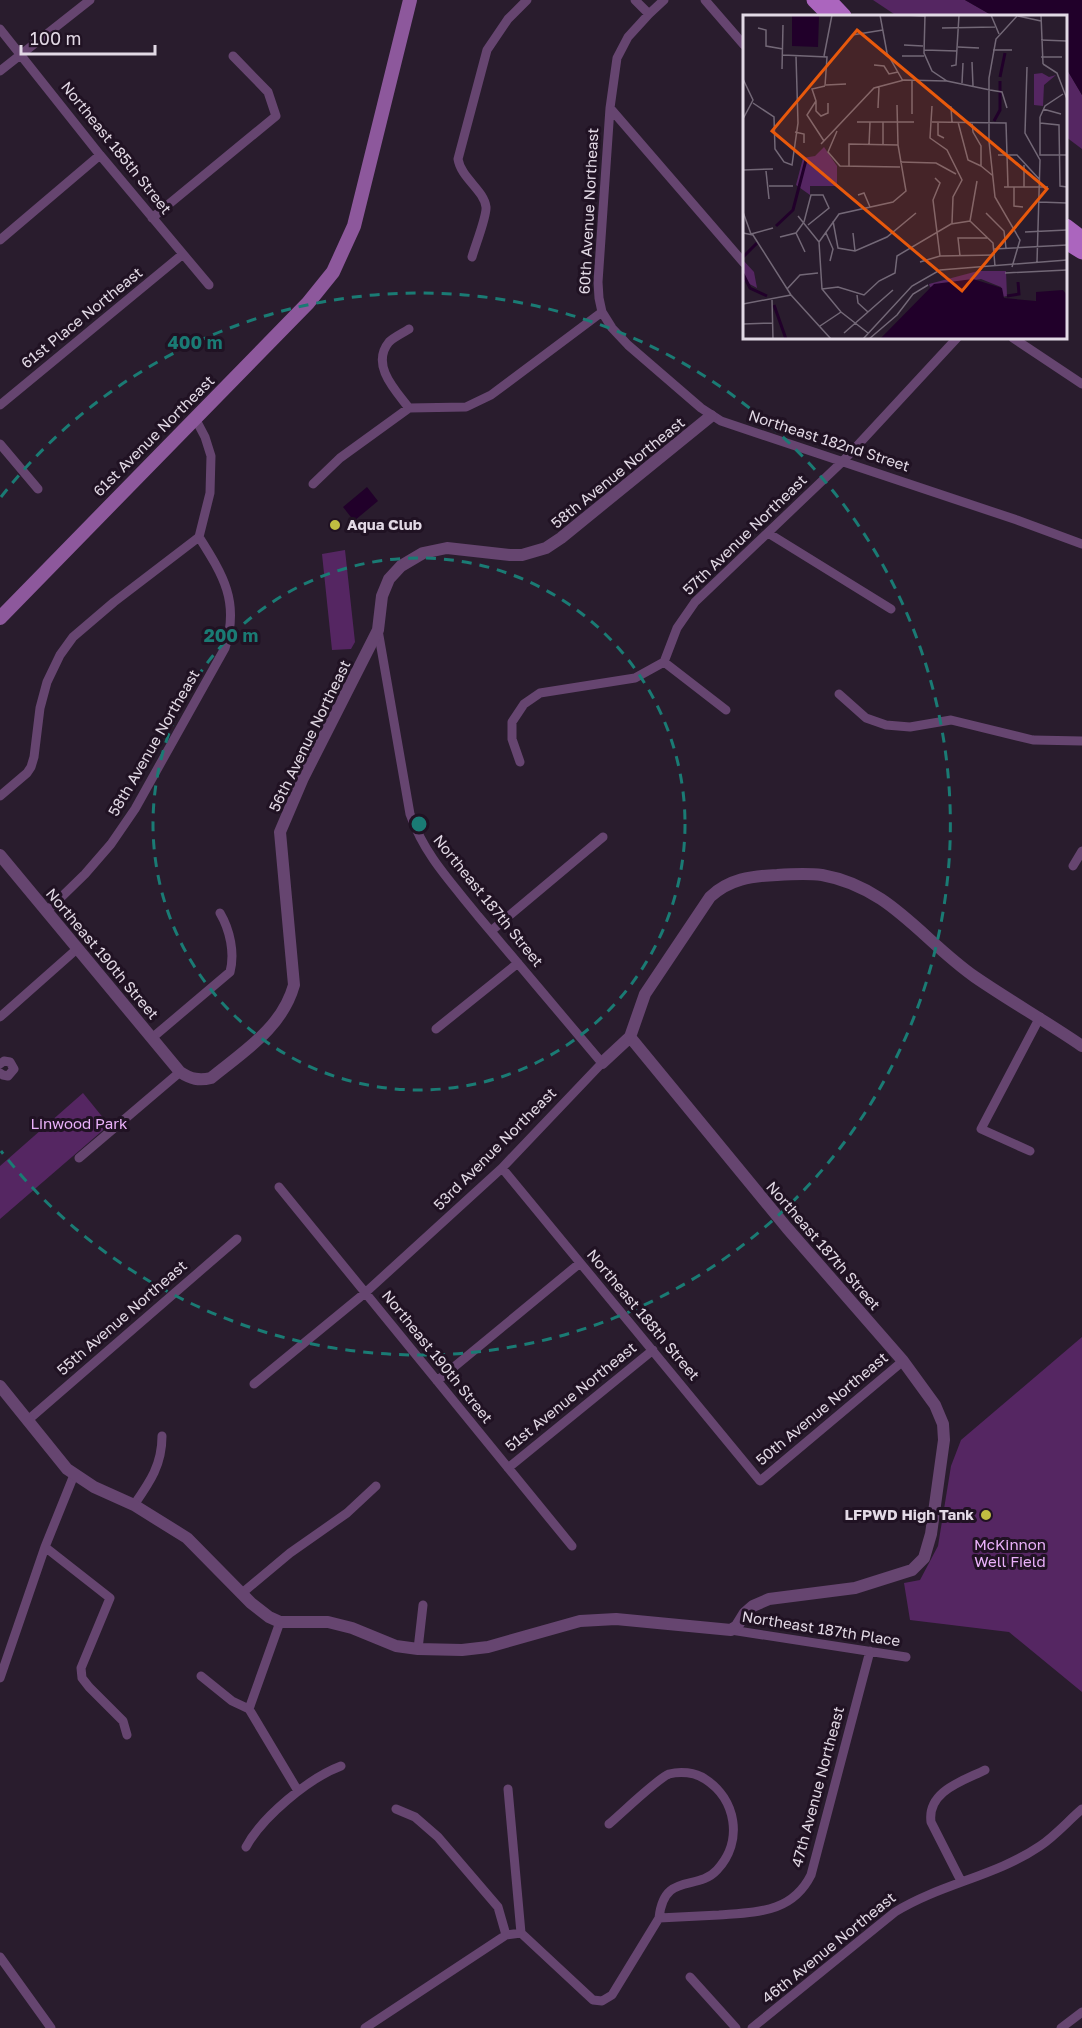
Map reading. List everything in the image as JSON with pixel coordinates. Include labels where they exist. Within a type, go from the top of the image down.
[{"type":"main road","name":"61st Avenue Northeast","points":[[0,618],[308,303],[333,272],[354,226],[410,0]]},
{"type":"main road","points":[[814,0],[829,15]]},
{"type":"main road","points":[[829,0],[843,15]]},
{"type":"main road","points":[[1067,227],[1082,238]]},
{"type":"main road","points":[[1067,243],[1082,252]]},
{"type":"street","points":[[0,71],[90,0]]},
{"type":"street","points":[[472,257],[487,208],[484,199],[459,168],[458,159],[487,50],[502,27],[527,0]]},
{"type":"street","points":[[635,0],[648,14]]},
{"type":"street","name":"60th Avenue Northeast","points":[[409,408],[466,407],[491,395],[602,312],[598,282],[610,108],[617,58],[628,37],[664,0]]},
{"type":"street","points":[[705,0],[743,44]]},
{"type":"street","name":"Northeast 185th Street","points":[[0,29],[100,155],[209,285]]},
{"type":"street","points":[[153,218],[276,116],[268,93],[233,56]]},
{"type":"street","points":[[610,108],[743,262]]},
{"type":"street","points":[[0,240],[100,155]]},
{"type":"street","name":"61st Place Northeast","points":[[0,405],[183,255]]},
{"type":"street","name":"Northeast 182nd Street","points":[[602,312],[612,328],[628,345],[711,416],[721,421],[1082,544]]},
{"type":"street","points":[[313,483],[340,458],[409,408],[384,375],[382,362],[390,341],[409,329]]},
{"type":"street","name":"57th Avenue Northeast","points":[[664,662],[678,628],[695,602],[843,461],[956,339]]},
{"type":"street","points":[[1014,339],[1082,384]]},
{"type":"street","name":"58th Avenue Northeast","points":[[378,630],[382,596],[389,579],[401,566],[416,556],[447,548],[510,555],[532,553],[546,548],[587,518],[711,416]]},
{"type":"street","points":[[0,796],[27,773],[31,766],[40,708],[47,682],[60,655],[73,638],[114,602],[199,537],[210,493],[211,456],[206,438],[195,418]]},
{"type":"street","points":[[0,444],[38,489]]},
{"type":"street","points":[[768,533],[891,609]]},
{"type":"street","name":"58th Avenue Northeast","points":[[46,910],[105,852],[129,818],[225,648],[230,633],[232,614],[229,596],[222,574],[199,537]]},
{"type":"street","name":"Northeast 187th Street","points":[[378,630],[410,814],[418,835],[428,853],[602,1063]]},
{"type":"street","name":"56th Avenue Northeast","points":[[180,1072],[200,1081],[211,1078],[269,1030],[289,1001],[294,985],[280,832],[303,778],[378,630]]},
{"type":"street","points":[[520,762],[512,739],[512,722],[524,704],[540,693],[635,678],[664,662],[726,711]]},
{"type":"street","points":[[839,694],[866,718],[886,725],[910,727],[951,720],[1033,740],[1082,741]]},
{"type":"street","points":[[491,931],[603,837]]},
{"type":"street","points":[[1073,866],[1082,851]]},
{"type":"street","name":"Northeast 190th Street","points":[[0,855],[180,1072]]},
{"type":"street","name":"53rd Avenue Northeast","points":[[254,1384],[365,1293],[502,1168],[602,1063],[630,1038],[645,994],[710,897],[732,882],[755,875],[821,875],[849,882],[887,902],[967,971],[1040,1017]]},
{"type":"street","points":[[152,1038],[230,972],[232,962],[228,926],[220,913]]},
{"type":"street","points":[[0,1017],[78,948]]},
{"type":"street","points":[[436,1029],[518,963]]},
{"type":"street","points":[[1030,1150],[981,1129],[1040,1017],[1082,1046]]},
{"type":"street","name":"Northeast 187th Street","points":[[630,1038],[787,1228],[903,1361],[935,1405],[943,1424],[944,1440],[931,1534],[924,1558],[912,1570],[855,1588],[769,1599],[753,1606],[731,1630]]},
{"type":"street","points":[[80,1158],[180,1072]]},
{"type":"street","name":"Northeast 188th Street","points":[[502,1168],[760,1481]]},
{"type":"street","name":"Northeast 190th Street","points":[[279,1187],[572,1546]]},
{"type":"street","name":"55th Avenue Northeast","points":[[28,1420],[237,1239]]},
{"type":"street","points":[[437,1381],[580,1263]]},
{"type":"street","name":"51st Avenue Northeast","points":[[508,1468],[653,1350]]},
{"type":"street","name":"50th Avenue Northeast","points":[[760,1481],[903,1361]]},
{"type":"street","points":[[0,1386],[57,1460],[74,1475],[134,1505],[187,1538],[241,1594],[260,1611],[280,1622],[304,1621],[342,1625],[396,1646],[462,1650],[488,1647],[580,1622],[616,1619],[731,1630]]},
{"type":"street","points":[[134,1505],[152,1480],[162,1451],[162,1436]]},
{"type":"street","points":[[0,1678],[45,1547],[74,1475]]},
{"type":"street","points":[[241,1594],[290,1553],[347,1513],[376,1486]]},
{"type":"street","points":[[45,1547],[110,1598],[81,1668],[82,1678],[123,1721],[127,1735]]},
{"type":"street","points":[[418,1649],[423,1605]]},
{"type":"street","points":[[249,1709],[280,1622]]},
{"type":"street","name":"Northeast 187th Place","points":[[731,1630],[906,1657]]},
{"type":"street","name":"47th Avenue Northeast","points":[[659,1918],[760,1912],[793,1899],[805,1888],[811,1875],[870,1651]]},
{"type":"street","points":[[201,1676],[232,1701],[249,1709],[298,1791]]},
{"type":"street","points":[[246,1847],[253,1834],[298,1791],[325,1772],[341,1766]]},
{"type":"street","points":[[961,1881],[932,1822],[930,1813],[933,1805],[947,1789],[985,1770]]},
{"type":"street","points":[[508,1789],[521,1933],[592,2000],[602,2001],[612,1995],[659,1918],[660,1904],[670,1890],[710,1875],[725,1859],[732,1843],[734,1824],[728,1803],[717,1787],[700,1776],[683,1772],[668,1774],[609,1824]]},
{"type":"street","points":[[396,1809],[415,1817],[445,1845],[498,1907],[506,1935]]},
{"type":"street","name":"46th Avenue Northeast","points":[[752,2028],[895,1912],[914,1900],[1008,1863],[1040,1846],[1082,1809]]},
{"type":"street","points":[[365,2028],[506,1935],[521,1933]]},
{"type":"street","points":[[0,1958],[51,2028]]},
{"type":"street","points":[[690,1977],[736,2028]]},
{"type":"street","points":[[1061,2028],[1082,2012]]},
{"type":"green space","points":[[873,0],[965,0],[991,15],[896,15]]},
{"type":"green space","points":[[1067,70],[1082,95],[1082,149],[1067,138]]},
{"type":"green space","points":[[345,550],[355,642],[351,649],[332,650],[322,554]]},
{"type":"green space","name":"Linwood Park","points":[[83,1093],[109,1125],[0,1219],[0,1166]]},
{"type":"green space","name":"McKinnon Well Field","points":[[1082,1337],[1082,1692],[1009,1632],[910,1620],[904,1583],[920,1580],[938,1546],[951,1466],[961,1440]]},
{"type":"shaded area","points":[[965,0],[1082,0],[1082,95],[1067,70],[1067,15],[991,15]]},
{"type":"shaded area","points":[[367,487],[378,501],[354,521],[343,507]]},
{"type":"place","name":"Aqua Club","points":[[335,525]]},
{"type":"place","name":"LFPWD High Tank","points":[[986,1515]]}]
